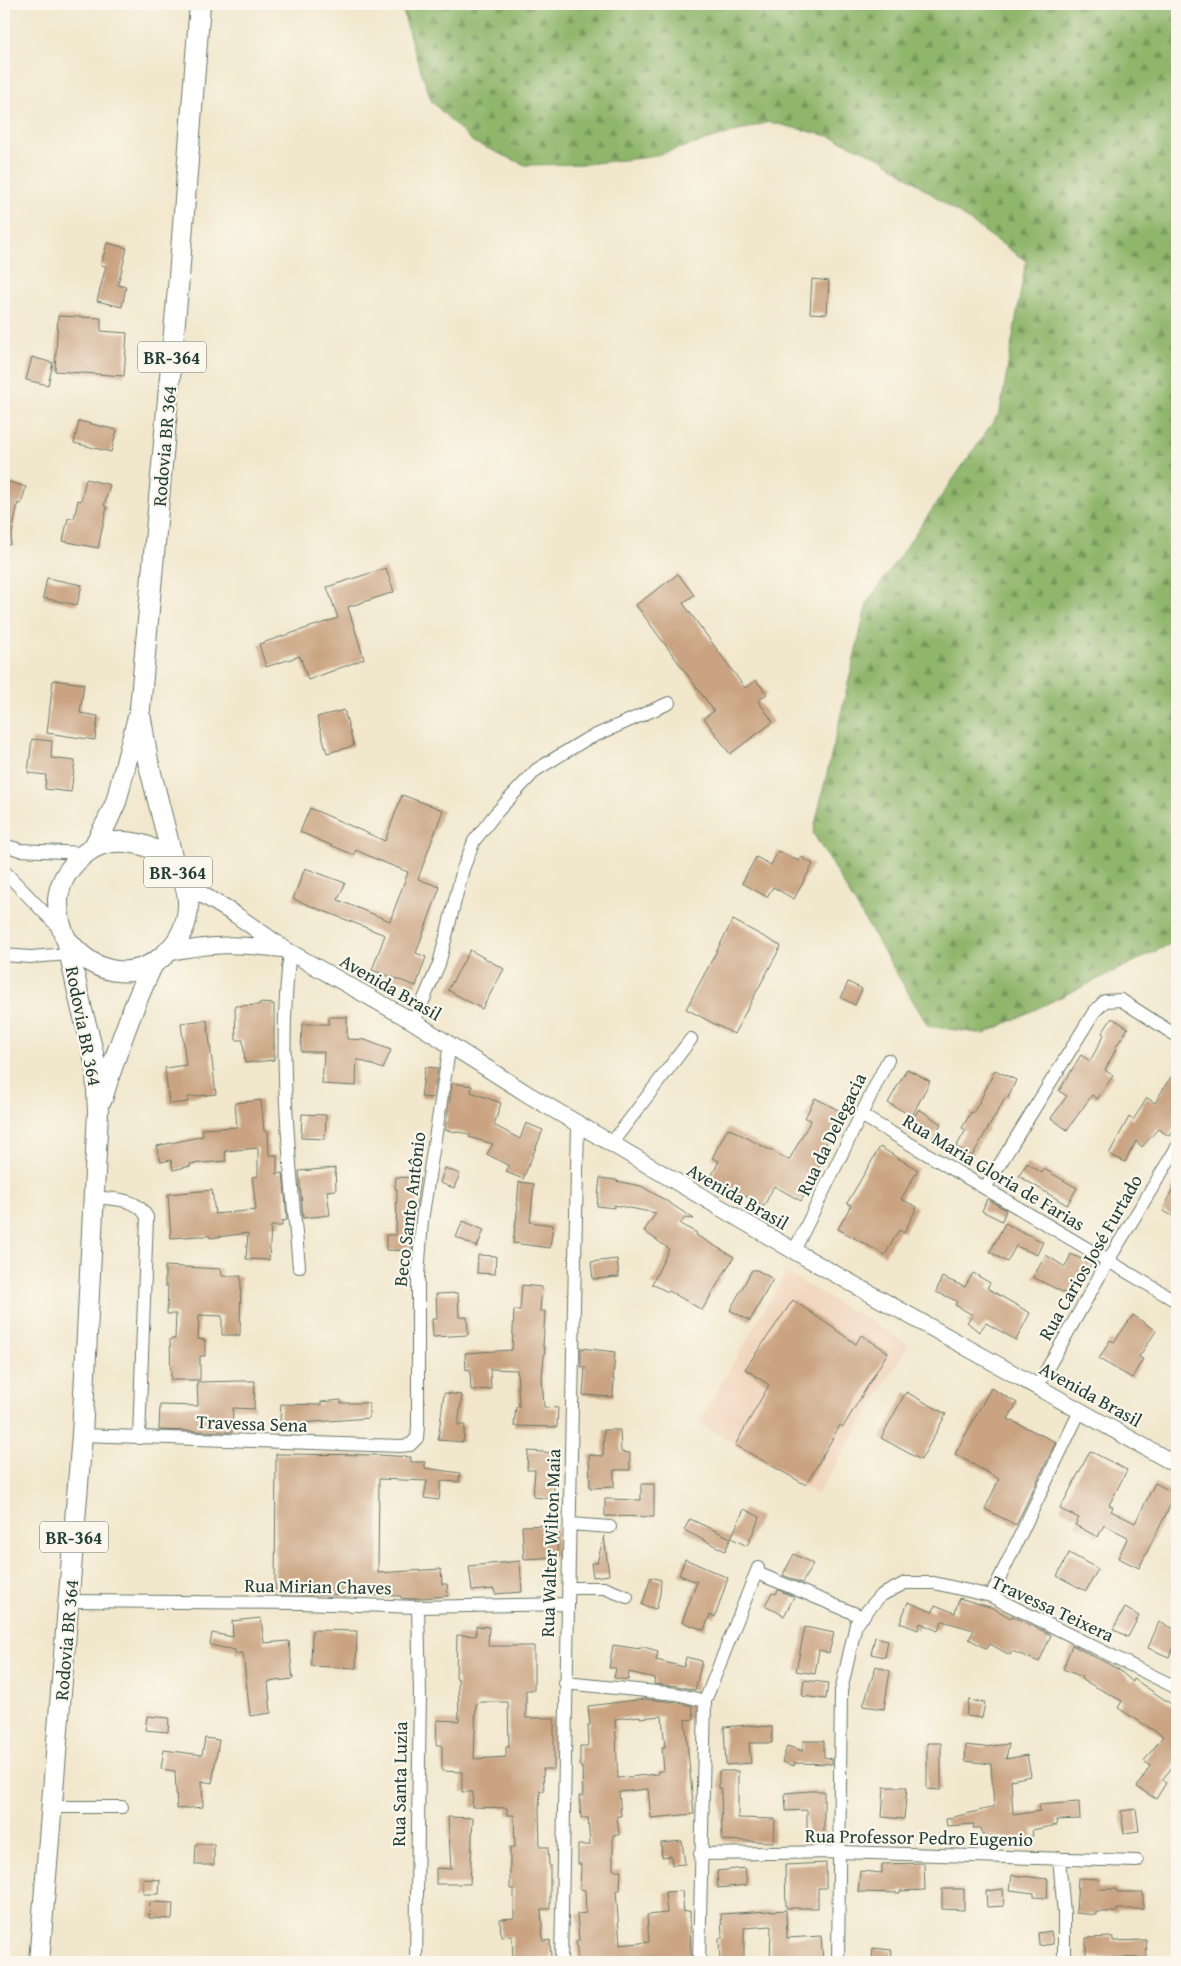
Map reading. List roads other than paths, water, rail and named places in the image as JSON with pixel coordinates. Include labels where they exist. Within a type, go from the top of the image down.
[{"type":"main road","name":"Rodovia BR 364","points":[[39,1962],[82,1435],[98,1111],[95,1066],[67,942],[58,916],[58,898],[67,873],[88,851],[107,822],[116,802],[140,709],[179,277],[200,4]]},
{"type":"main road","name":"Rodovia BR 364","points":[[98,1111],[116,1051],[127,1029],[136,1001],[161,958],[180,938],[186,920],[188,901],[179,875],[148,761],[140,709]]},
{"type":"main road","name":"BR-364","points":[[88,851],[110,842],[128,841],[146,845],[162,854],[179,875]]},
{"type":"main road","name":"Rodovia BR 364","points":[[67,942],[78,954],[91,963],[106,969],[122,972],[138,970],[161,958]]},
{"type":"street","points":[[414,1022],[438,964],[463,869],[471,848],[474,841],[496,813],[536,770],[585,740],[669,703]]},
{"type":"street","points":[[4,844],[20,850],[88,851]]},
{"type":"street","points":[[4,871],[67,942],[30,957],[4,955]]},
{"type":"street","name":"Avenida Brasil","points":[[179,875],[288,951],[414,1022],[578,1125],[794,1251],[1177,1465]]},
{"type":"street","name":"Avenida Brasil","points":[[161,958],[217,944],[239,944],[288,951]]},
{"type":"street","points":[[288,951],[284,1030],[288,1146],[299,1268]]},
{"type":"street","points":[[986,1188],[1094,1012],[1105,1001],[1122,1000],[1177,1036]]},
{"type":"street","points":[[611,1144],[692,1038]]},
{"type":"street","name":"Beco Santo Antônio","points":[[417,1438],[418,1276],[422,1220],[450,1044]]},
{"type":"street","name":"Rua da Delegacia","points":[[794,1251],[888,1060]]},
{"type":"street","name":"Rua Maria Gloria de Farias","points":[[861,1115],[1176,1301]]},
{"type":"street","name":"Rua Walter Wilton Maia","points":[[561,1962],[564,1683],[570,1524],[578,1125]]},
{"type":"street","name":"Rua Carios José Furtado","points":[[1037,1387],[1108,1261],[1177,1147]]},
{"type":"street","points":[[94,1197],[136,1203],[143,1208],[147,1217],[139,1438]]},
{"type":"street","points":[[991,1596],[1080,1411]]},
{"type":"street","name":"Travessa Sena","points":[[82,1435],[400,1446],[410,1445],[417,1438]]},
{"type":"street","points":[[570,1524],[610,1527]]},
{"type":"street","points":[[699,1962],[705,1701],[758,1571],[863,1617],[856,1624],[841,1691],[838,1962]]},
{"type":"street","name":"Travessa Teixera","points":[[863,1617],[880,1596],[905,1583],[934,1583],[991,1596],[1177,1688]]},
{"type":"street","points":[[568,1588],[604,1588],[626,1597]]},
{"type":"street","name":"Rua Mirian Chaves","points":[[69,1601],[301,1603],[418,1607],[567,1604]]},
{"type":"street","name":"Rua Santa Luzia","points":[[416,1962],[420,1693],[418,1607]]},
{"type":"street","points":[[564,1683],[677,1694],[705,1701]]},
{"type":"street","points":[[51,1807],[122,1807]]},
{"type":"street","name":"Rua Professor Pedro Eugenio","points":[[700,1854],[838,1852],[1138,1861]]},
{"type":"street","points":[[1059,1858],[1064,1913],[1064,1962]]}]
